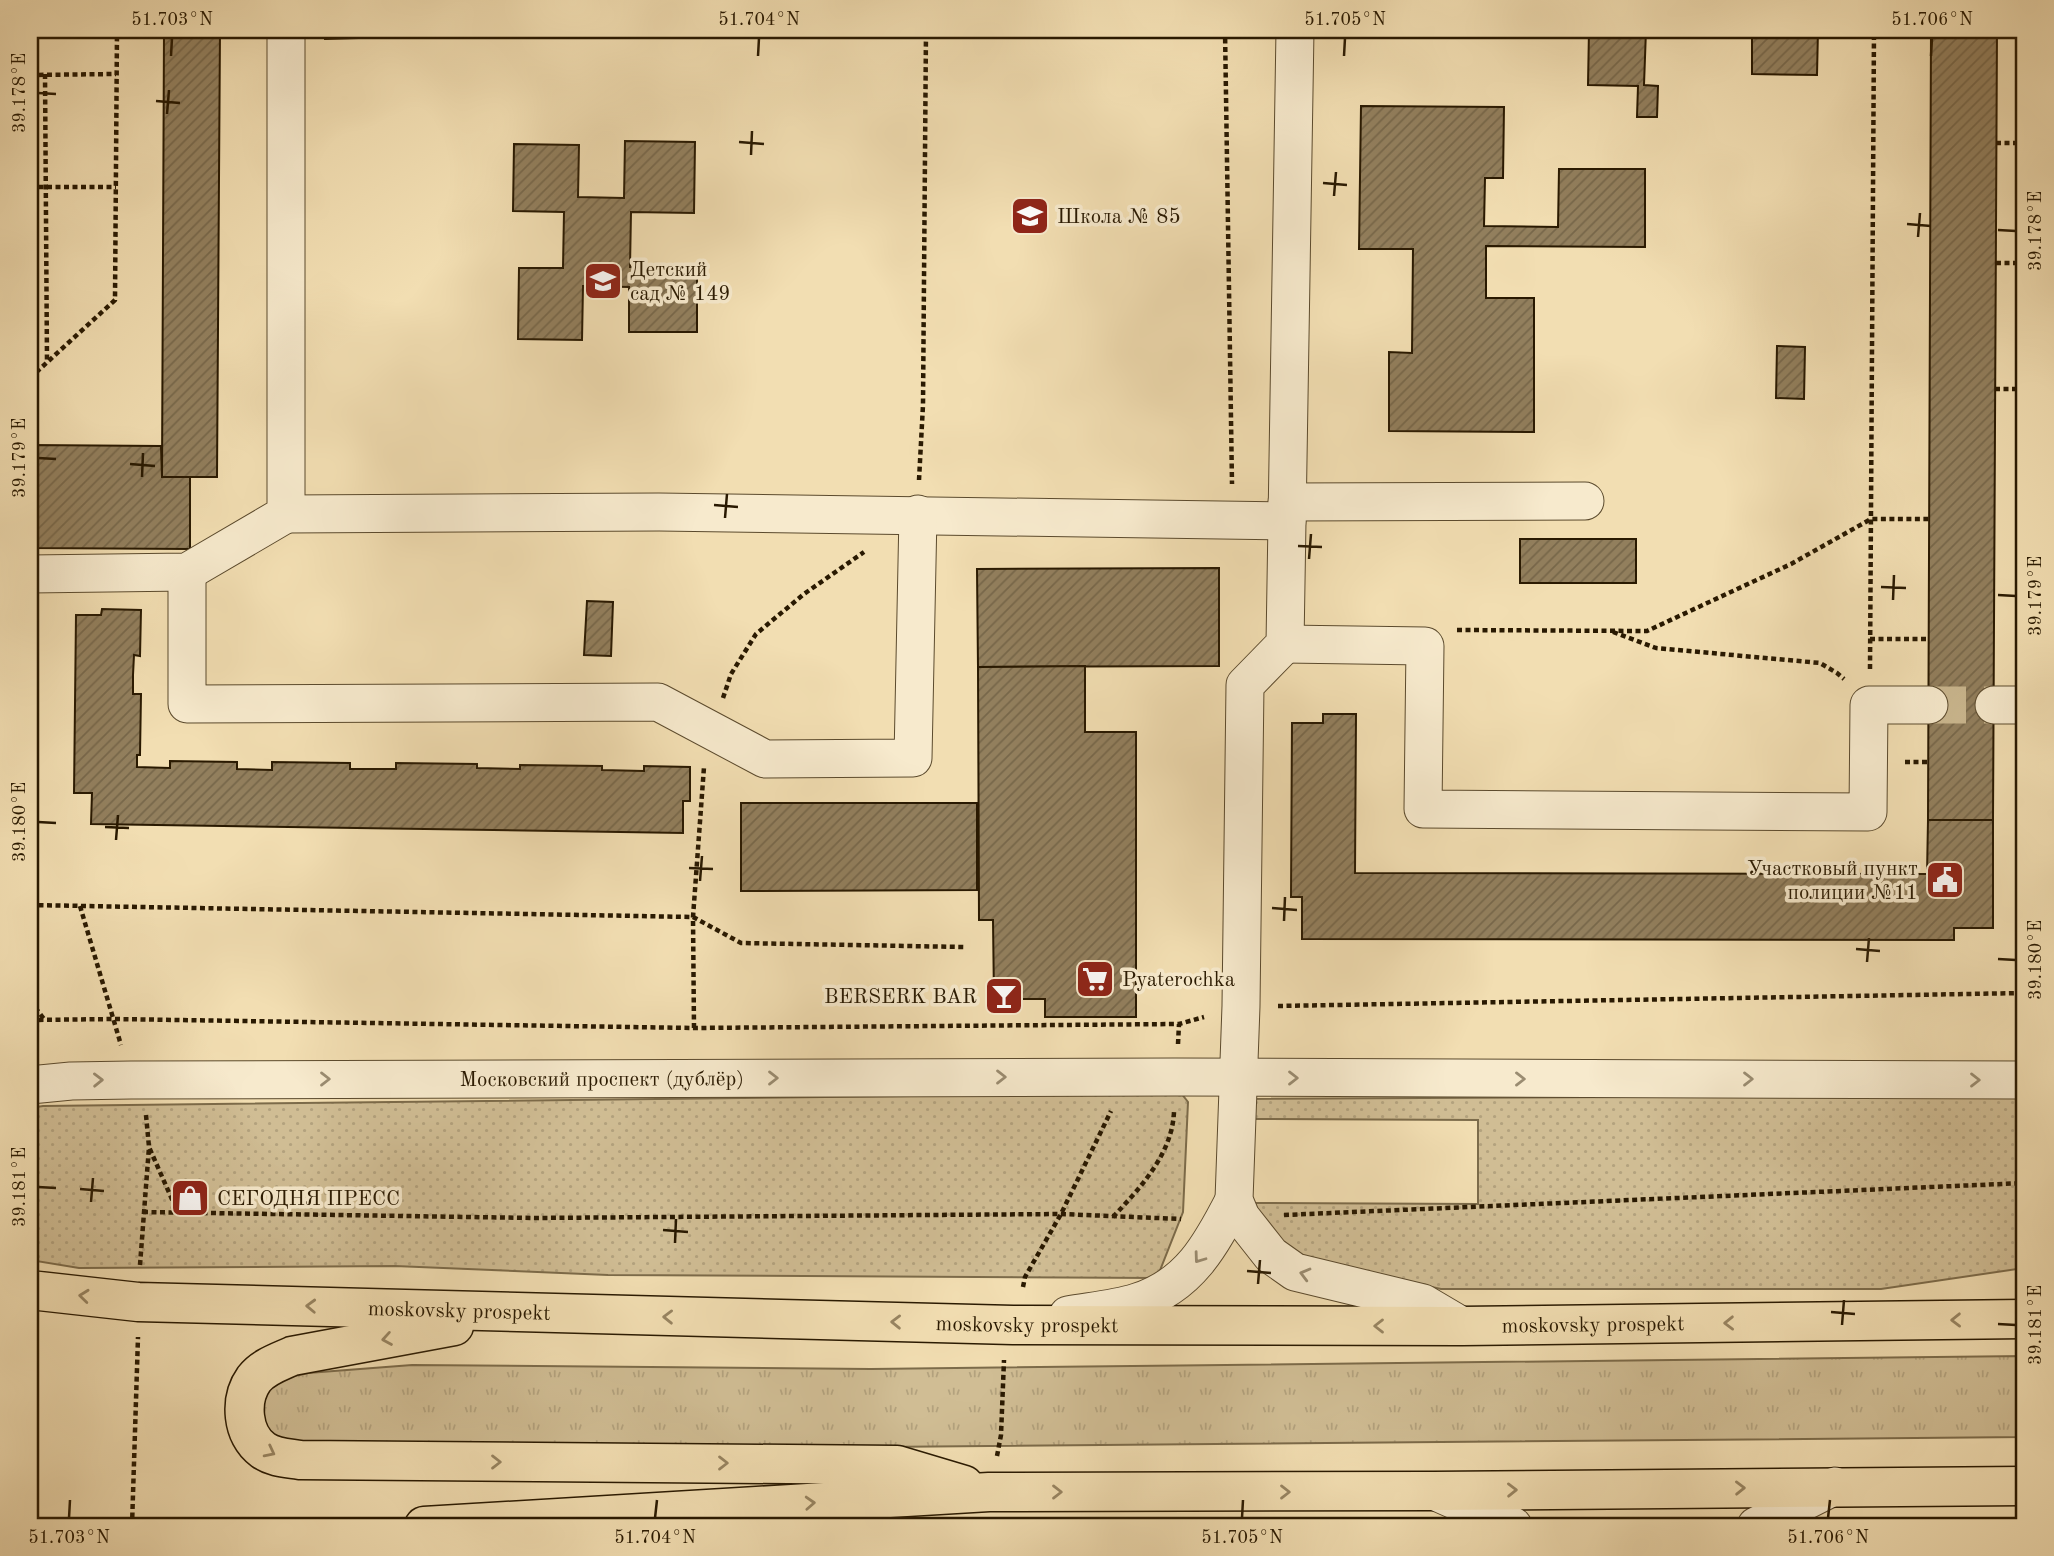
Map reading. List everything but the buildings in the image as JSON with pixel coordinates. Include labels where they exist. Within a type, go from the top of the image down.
[{"type":"main road","name":"moskovsky prospekt","points":[[30,1290],[138,1302],[1013,1325],[1462,1326],[2024,1319]]},
{"type":"main road","points":[[527,1313],[292,1356],[269,1366],[254,1379],[246,1399],[245,1419],[249,1434],[262,1450],[278,1457],[300,1460],[897,1465],[989,1492]]},
{"type":"main road","points":[[424,1526],[989,1492],[1434,1492],[2024,1486]]},
{"type":"street","points":[[286,30],[286,514]]},
{"type":"street","points":[[1013,1325],[1137,1302],[1170,1288],[1196,1265],[1233,1212],[1241,1006],[1245,685],[1285,644],[1295,30]]},
{"type":"street","points":[[30,574],[187,572],[286,514],[659,512],[1233,520],[1287,512],[1585,501]]},
{"type":"street","points":[[187,572],[187,704],[658,702],[765,759],[913,758],[918,514]]},
{"type":"street","points":[[1285,644],[1425,646],[1423,809],[1868,812],[1870,705],[1929,705]]},
{"type":"street","name":"Московский проспект (дублёр)","points":[[30,1085],[131,1080],[1175,1077],[2024,1080]]},
{"type":"street","points":[[1233,1212],[1271,1255],[1295,1272],[1423,1303],[1462,1326]]},
{"type":"street","points":[[1756,1526],[1835,1486]]},
{"type":"street","points":[[1434,1492],[1513,1526]]},
{"type":"path","points":[[30,378],[115,300],[117,30]]},
{"type":"path","points":[[918,514],[923,405],[926,30]]},
{"type":"path","points":[[1225,30],[1233,520]]},
{"type":"path","points":[[1870,705],[1874,30]]},
{"type":"path","points":[[45,74],[47,362]]},
{"type":"path","points":[[30,75],[116,74]]},
{"type":"path","points":[[1996,143],[2024,143]]},
{"type":"path","points":[[30,187],[116,187]]},
{"type":"path","points":[[1996,263],[2024,264]]},
{"type":"path","points":[[1995,389],[2024,389]]},
{"type":"path","points":[[1425,646],[1459,629],[1647,631],[1791,564],[1871,519],[1929,519]]},
{"type":"path","points":[[1609,631],[1656,648],[1819,663],[1837,673],[1870,705]]},
{"type":"path","points":[[1870,639],[1929,639]]},
{"type":"path","points":[[30,905],[693,917],[741,943],[964,947]]},
{"type":"path","points":[[80,906],[114,1019]]},
{"type":"path","points":[[30,1020],[694,1028],[1179,1024],[1241,1006],[2024,993]]},
{"type":"path","points":[[30,1001],[45,1020]]},
{"type":"path","points":[[1113,1217],[1150,1177],[1173,1129],[1179,1024]]},
{"type":"path","points":[[989,1492],[1001,1435],[1004,1356],[1025,1277],[1061,1214],[1115,1103]]},
{"type":"path","points":[[143,1212],[534,1217],[1061,1214],[1113,1217],[2024,1183]]},
{"type":"green space","points":[[1181,1093],[1188,1102],[1183,1212],[1157,1278],[608,1275],[395,1266],[79,1268],[30,1260],[30,1108],[43,1106]]},
{"type":"green space","points":[[2024,1095],[2024,1268],[1881,1289],[1441,1289],[1291,1257],[1247,1203],[1478,1204],[1478,1120],[1247,1119],[1245,1099]]},
{"type":"green space","points":[[2024,1356],[2024,1437],[306,1452],[273,1446],[257,1403],[270,1385],[286,1378],[308,1373],[412,1365],[871,1369]]},
{"type":"tunnel","points":[[1929,705],[1994,705]]},
{"type":"place","name":"Школа № 85","points":[[1030,216]]},
{"type":"place","name":"Детский сад № 149","points":[[603,281]]},
{"type":"place","name":"Участковый пункт полиции №11","points":[[1945,880]]},
{"type":"place","name":"Pyaterochka","points":[[1095,979]]},
{"type":"place","name":"BERSERK BAR","points":[[1004,996]]},
{"type":"place","name":"СЕГОДНЯ ПРЕСС","points":[[190,1198]]}]
